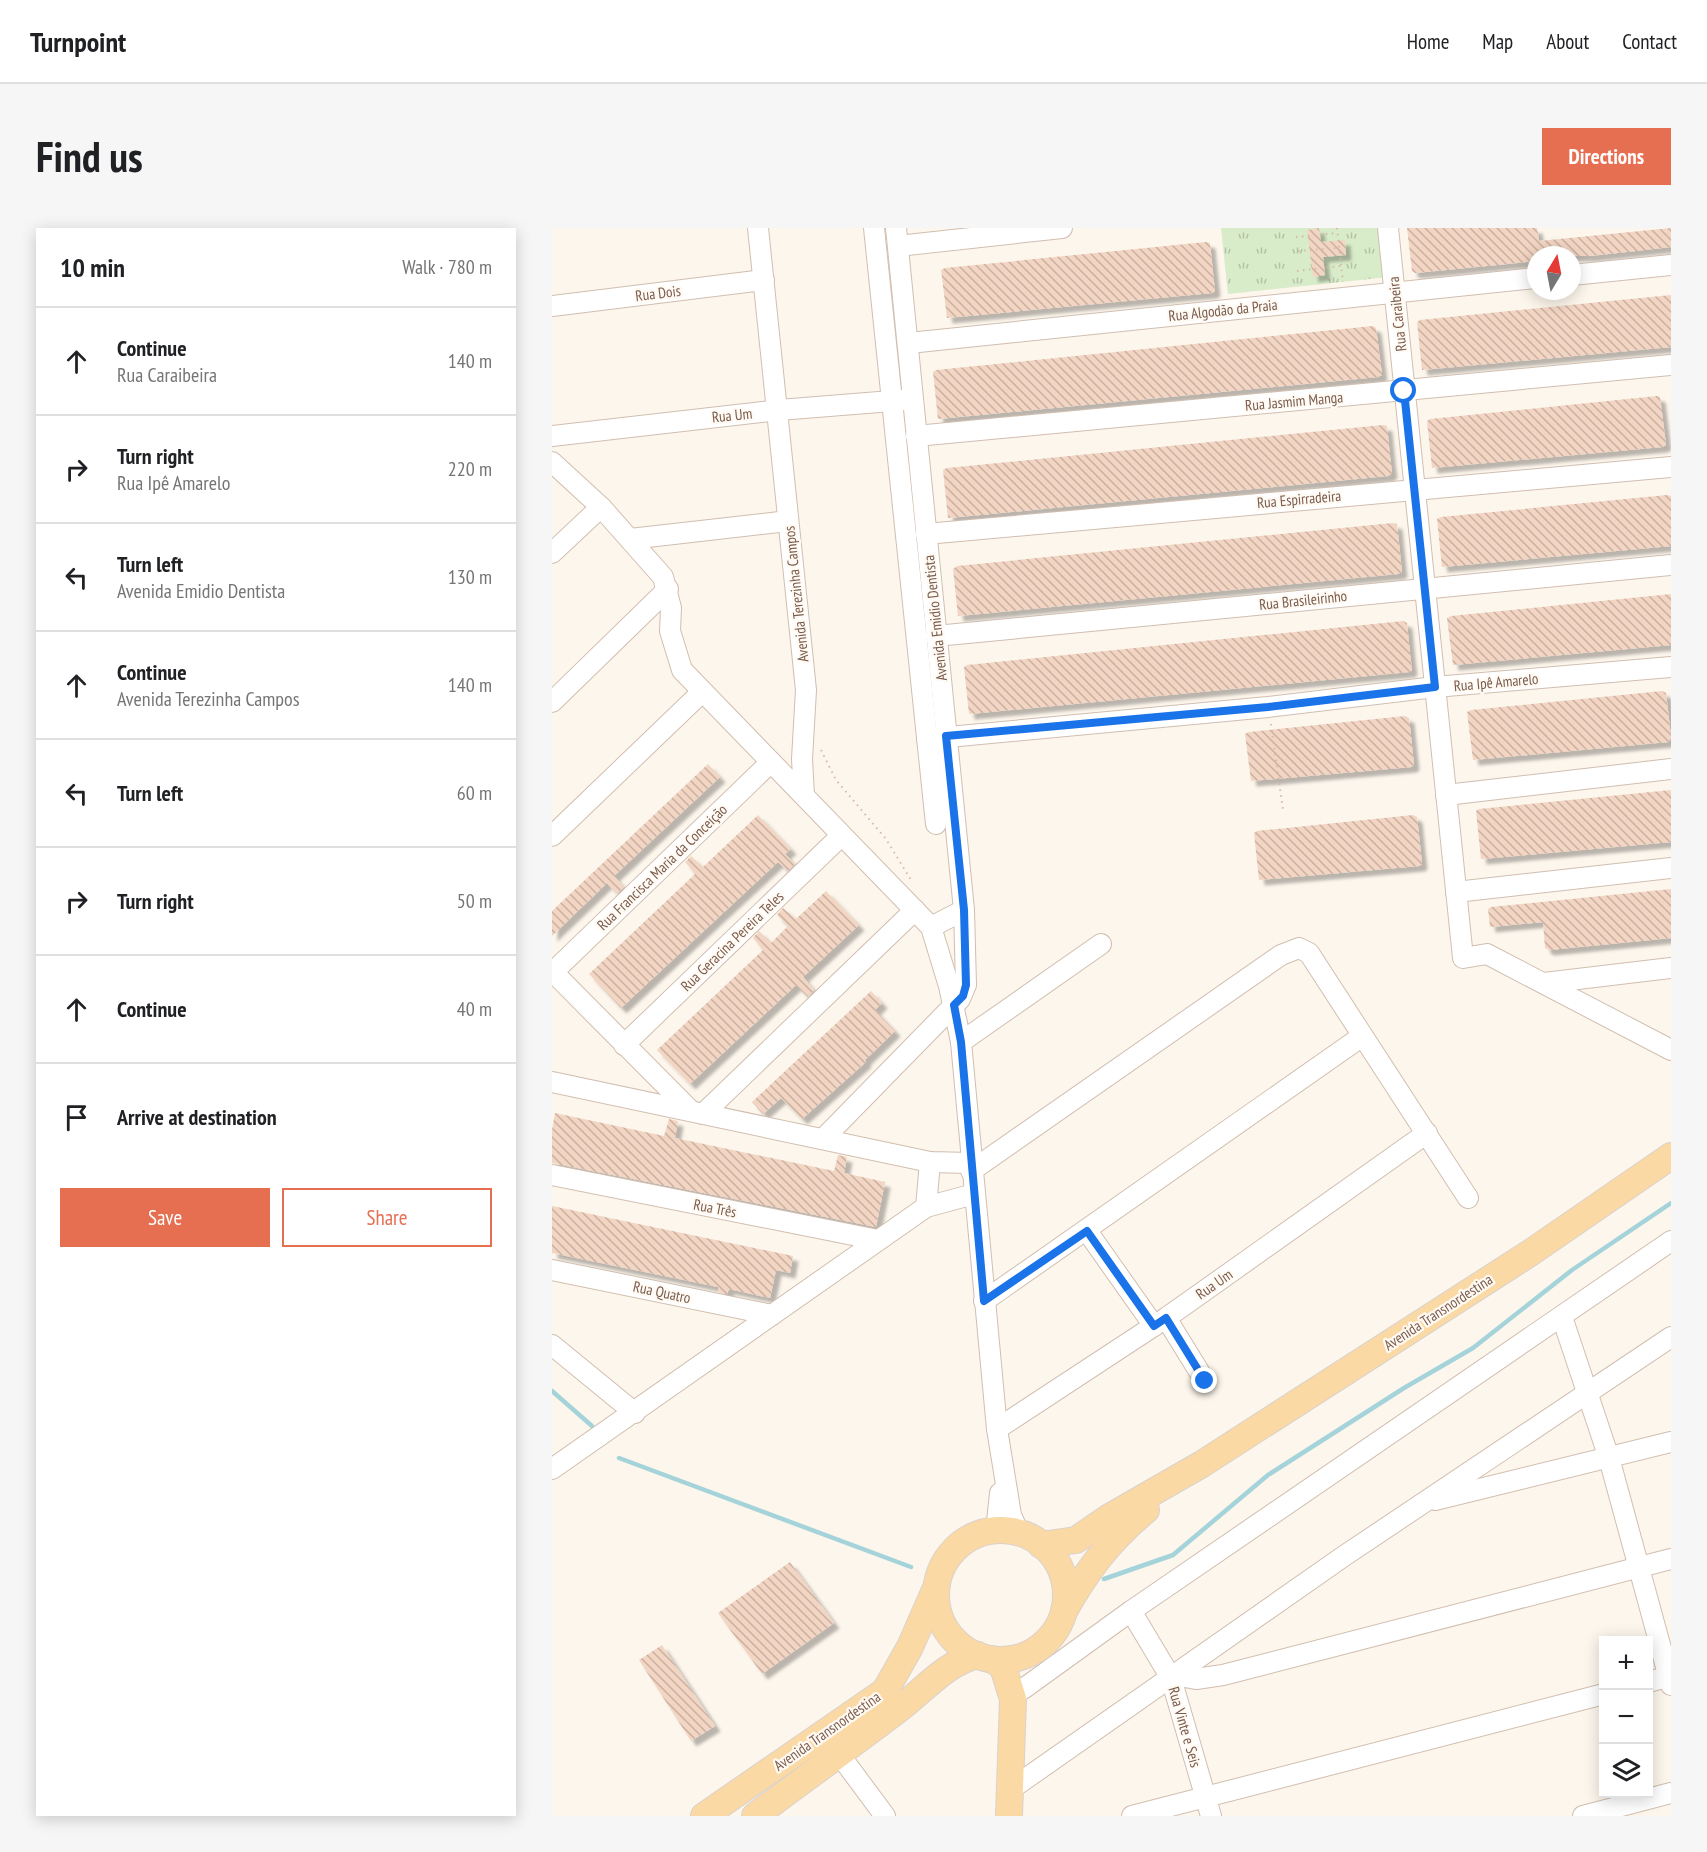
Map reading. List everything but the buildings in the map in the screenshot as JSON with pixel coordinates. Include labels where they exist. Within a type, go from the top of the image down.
[{"type":"main road","name":"Avenida Transnordestina","points":[[1030,1539],[1076,1540],[1108,1518],[1202,1464],[1530,1252],[1671,1156]]},
{"type":"main road","name":"Avenida Transnordestina","points":[[1063,1612],[1109,1543],[1202,1464]]},
{"type":"main road","points":[[1010,1816],[1014,1726],[1013,1699],[1008,1679],[1003,1667],[961,1646],[947,1631],[937,1607],[936,1587],[943,1566],[951,1554],[968,1540],[988,1532],[1030,1539],[1057,1563],[1063,1579],[1065,1595],[1063,1612],[1058,1626],[1031,1665],[1014,1726]]},
{"type":"main road","name":"Avenida Transnordestina","points":[[704,1816],[885,1691],[910,1647],[936,1587]]},
{"type":"main road","points":[[985,1657],[1024,1655],[1046,1641]]},
{"type":"main road","name":"Avenida Transnordestina","points":[[755,1816],[954,1665],[985,1657]]},
{"type":"street","name":"Avenida Terezinha Campos","points":[[758,228],[779,410],[806,690],[802,759],[804,795]]},
{"type":"street","name":"Avenida Emidio Dentista","points":[[823,1139],[963,996],[966,985],[964,910],[937,737],[892,401],[874,228]]},
{"type":"street","points":[[897,237],[1062,228]]},
{"type":"street","name":"Rua Caraibeira","points":[[1388,228],[1463,958],[1487,954],[1544,983]]},
{"type":"street","name":"Avenida Emidio Dentista","points":[[897,237],[936,636],[936,824]]},
{"type":"street","points":[[1581,274],[1671,265]]},
{"type":"street","name":"Rua Algodão da Praia","points":[[909,343],[1527,279]]},
{"type":"street","name":"Rua Dois","points":[[552,306],[764,280]]},
{"type":"street","name":"Rua Jasmim Manga","points":[[916,436],[1671,365]]},
{"type":"street","name":"Rua Um","points":[[552,436],[779,410],[912,399]]},
{"type":"street","points":[[552,462],[601,507],[652,562],[668,589],[670,632],[682,670],[931,927],[954,1005],[961,1042],[971,1167],[1000,1451],[1011,1515],[1030,1539]]},
{"type":"street","name":"Rua Espirradeira","points":[[926,534],[1671,467]]},
{"type":"street","points":[[552,553],[601,507]]},
{"type":"street","points":[[630,539],[788,521]]},
{"type":"street","name":"Rua Brasileirinho","points":[[936,636],[1671,565]]},
{"type":"street","points":[[552,702],[668,589]]},
{"type":"street","name":"Rua Ipê Amarelo","points":[[937,737],[1268,707],[1435,687],[1671,667]]},
{"type":"street","points":[[552,836],[702,692]]},
{"type":"street","name":"Rua Francisca Maria da Conceição","points":[[552,971],[771,762]]},
{"type":"street","points":[[1446,795],[1671,769]]},
{"type":"street","name":"Rua Geracina Pereira Teles","points":[[624,1045],[841,836]]},
{"type":"street","points":[[1456,892],[1671,868]]},
{"type":"street","points":[[697,1112],[915,910]]},
{"type":"street","points":[[931,927],[964,910]]},
{"type":"street","points":[[961,1042],[1101,944]]},
{"type":"street","points":[[552,1082],[930,1162],[971,1167],[1290,950],[1303,949],[1309,952],[1361,1037],[1427,1133],[1468,1198]]},
{"type":"street","points":[[1544,983],[1671,968]]},
{"type":"street","points":[[552,971],[624,1045],[697,1112]]},
{"type":"street","points":[[1544,983],[1671,1050]]},
{"type":"street","points":[[984,1301],[1361,1037]]},
{"type":"street","name":"Rua Um","points":[[997,1429],[1160,1322],[1427,1133]]},
{"type":"street","points":[[926,1207],[930,1162]]},
{"type":"street","name":"Rua Três","points":[[552,1175],[878,1240]]},
{"type":"street","points":[[556,1459],[635,1413],[926,1207],[974,1194]]},
{"type":"street","points":[[1087,1231],[1205,1381]]},
{"type":"street","points":[[1023,1689],[1131,1611],[1671,1241]]},
{"type":"street","name":"Rua Quatro","points":[[552,1270],[772,1315]]},
{"type":"street","points":[[1562,1317],[1609,1458],[1670,1679],[1653,1681]]},
{"type":"street","points":[[1011,1789],[1426,1502],[1671,1337]]},
{"type":"street","points":[[552,1345],[635,1413]]},
{"type":"street","points":[[1426,1502],[1455,1497],[1671,1442]]},
{"type":"street","points":[[988,1532],[998,1517],[1000,1451]]},
{"type":"street","points":[[1173,1676],[1196,1679],[1223,1675],[1671,1559]]},
{"type":"street","name":"Rua Vinte e Seis","points":[[1131,1611],[1173,1676],[1210,1816]]},
{"type":"street","points":[[1132,1816],[1599,1695]]},
{"type":"street","points":[[839,1754],[885,1816]]},
{"type":"street","points":[[1582,1816],[1671,1793]]},
{"type":"path","points":[[1337,228],[1344,282]]},
{"type":"path","points":[[1296,237],[1337,233]]},
{"type":"path","points":[[1298,251],[1339,248]]},
{"type":"path","points":[[1297,271],[1341,266]]},
{"type":"path","points":[[1268,707],[1283,810]]},
{"type":"path","points":[[820,748],[836,780],[886,839],[913,884]]},
{"type":"green space","points":[[1221,228],[1384,228],[1389,277],[1228,294]]},
{"type":"waterway","points":[[1104,1579],[1173,1555],[1268,1475],[1404,1388],[1473,1348],[1572,1270],[1671,1203]]},
{"type":"waterway","points":[[552,1391],[592,1426]]},
{"type":"waterway","points":[[619,1458],[911,1567]]},
{"type":"route","points":[[1205,1381],[1166,1318],[1154,1326],[1087,1231],[984,1301],[961,1042],[954,1005],[963,996],[966,985],[964,910],[946,736],[1268,707],[1435,687],[1404,391]]}]
